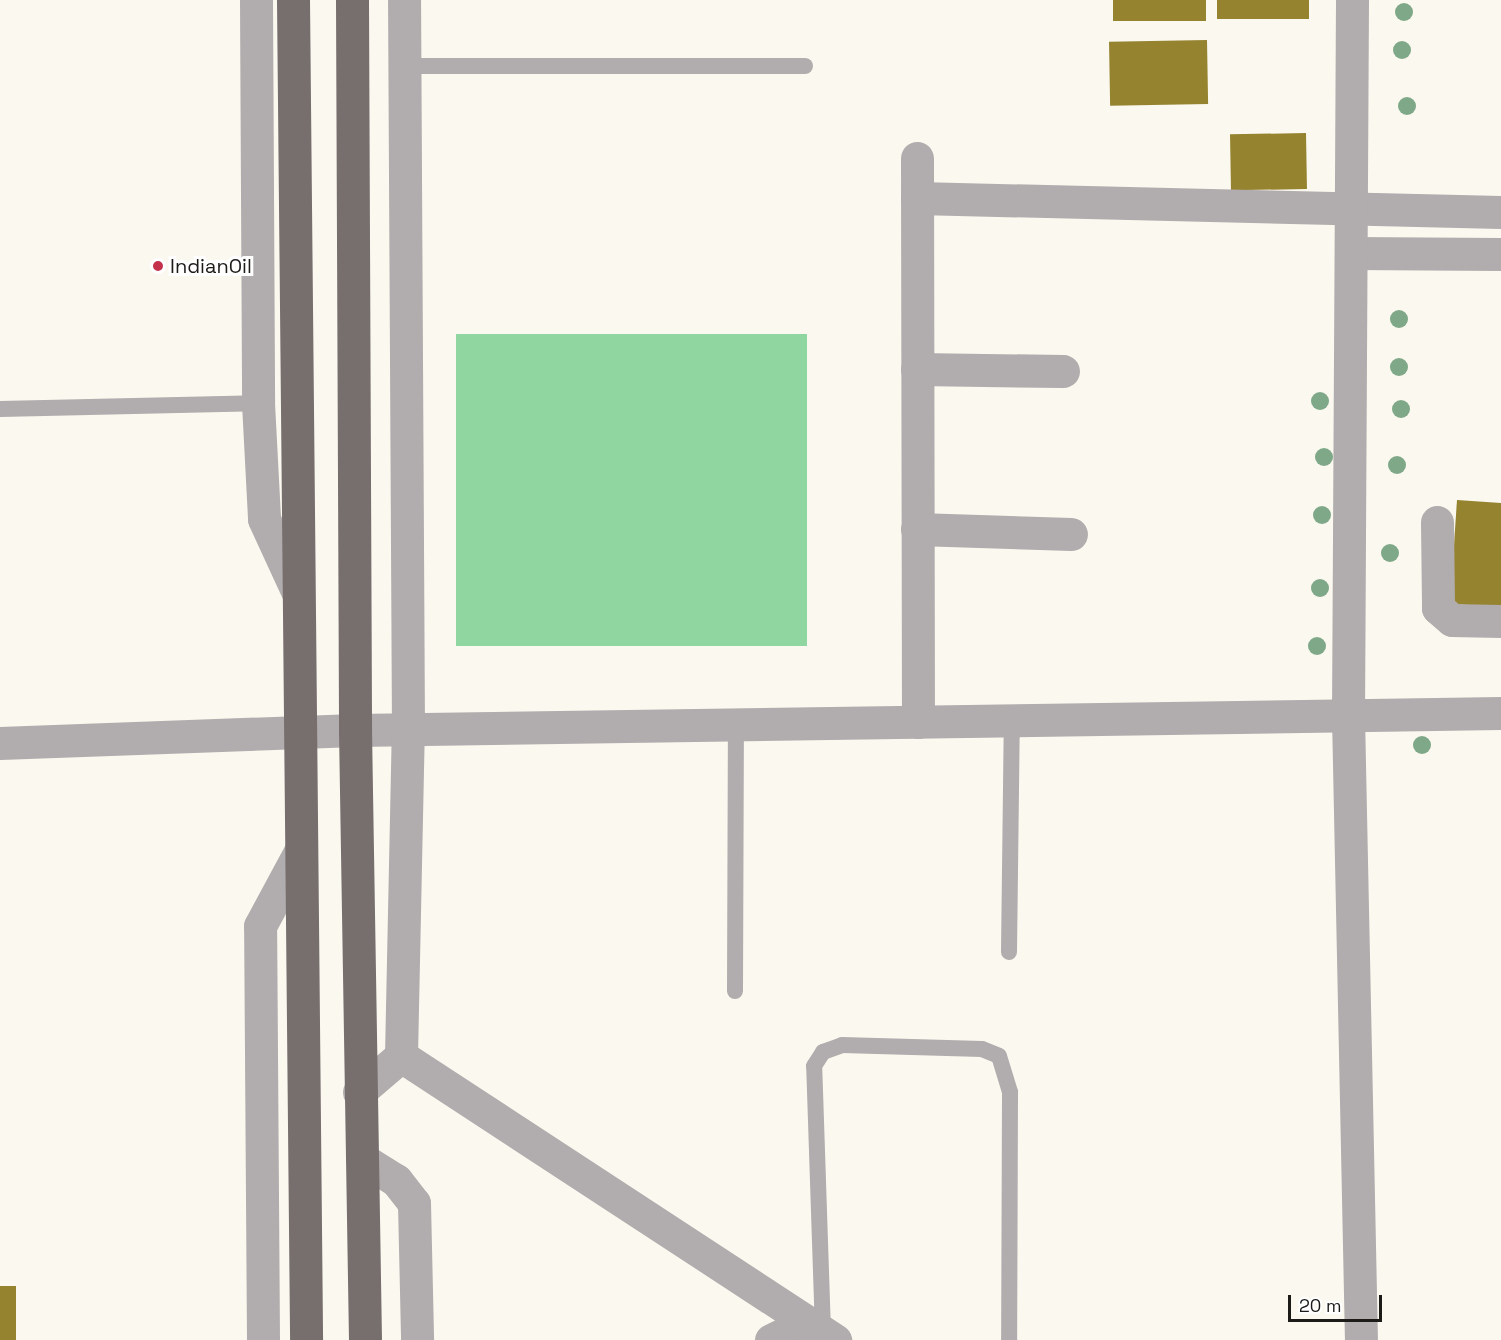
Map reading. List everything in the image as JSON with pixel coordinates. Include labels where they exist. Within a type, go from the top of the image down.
[{"type":"main road","points":[[293,0],[306,1340]]},
{"type":"main road","points":[[352,0],[355,730],[359,1092],[365,1340]]},
{"type":"street","points":[[256,0],[258,403],[264,519],[298,593]]},
{"type":"street","points":[[359,1092],[401,1056],[408,729],[404,0]]},
{"type":"street","points":[[1352,0],[1348,716],[1361,1340]]},
{"type":"street","points":[[917,159],[918,722]]},
{"type":"street","points":[[917,198],[1495,212],[1493,254],[1351,253]]},
{"type":"street","points":[[917,369],[1063,371]]},
{"type":"street","points":[[1437,522],[1438,608],[1443,616],[1452,620],[1501,621]]},
{"type":"street","points":[[917,529],[1071,534]]},
{"type":"street","points":[[0,743],[355,730],[1501,713]]},
{"type":"street","points":[[263,1340],[260,926],[301,850]]},
{"type":"street","points":[[401,1056],[822,1331]]},
{"type":"street","points":[[362,1159],[396,1180],[414,1203],[417,1340]]},
{"type":"street","points":[[771,1340],[822,1331]]},
{"type":"lane","points":[[404,66],[805,66]]},
{"type":"lane","points":[[0,409],[258,403]]},
{"type":"lane","points":[[1009,952],[1012,720]]},
{"type":"lane","points":[[735,991],[736,724]]},
{"type":"lane","points":[[822,1331],[814,1066],[823,1052],[842,1045],[982,1049],[999,1056],[1010,1092],[1009,1340]]},
{"type":"green space","points":[[456,334],[807,334],[807,646],[456,646]]},
{"type":"building","points":[[1113,0],[1206,0],[1206,21],[1113,21]]},
{"type":"building","points":[[1217,0],[1309,0],[1309,19],[1217,19]]},
{"type":"building","points":[[1207,40],[1208,104],[1110,106],[1109,42]]},
{"type":"building","points":[[1306,133],[1307,189],[1231,190],[1230,134]]},
{"type":"building","points":[[1457,500],[1501,503],[1501,607],[1450,604]]},
{"type":"building","points":[[0,1286],[16,1286],[16,1340],[0,1340]]},
{"type":"place","name":"IndianOil","points":[[158,266]]}]
